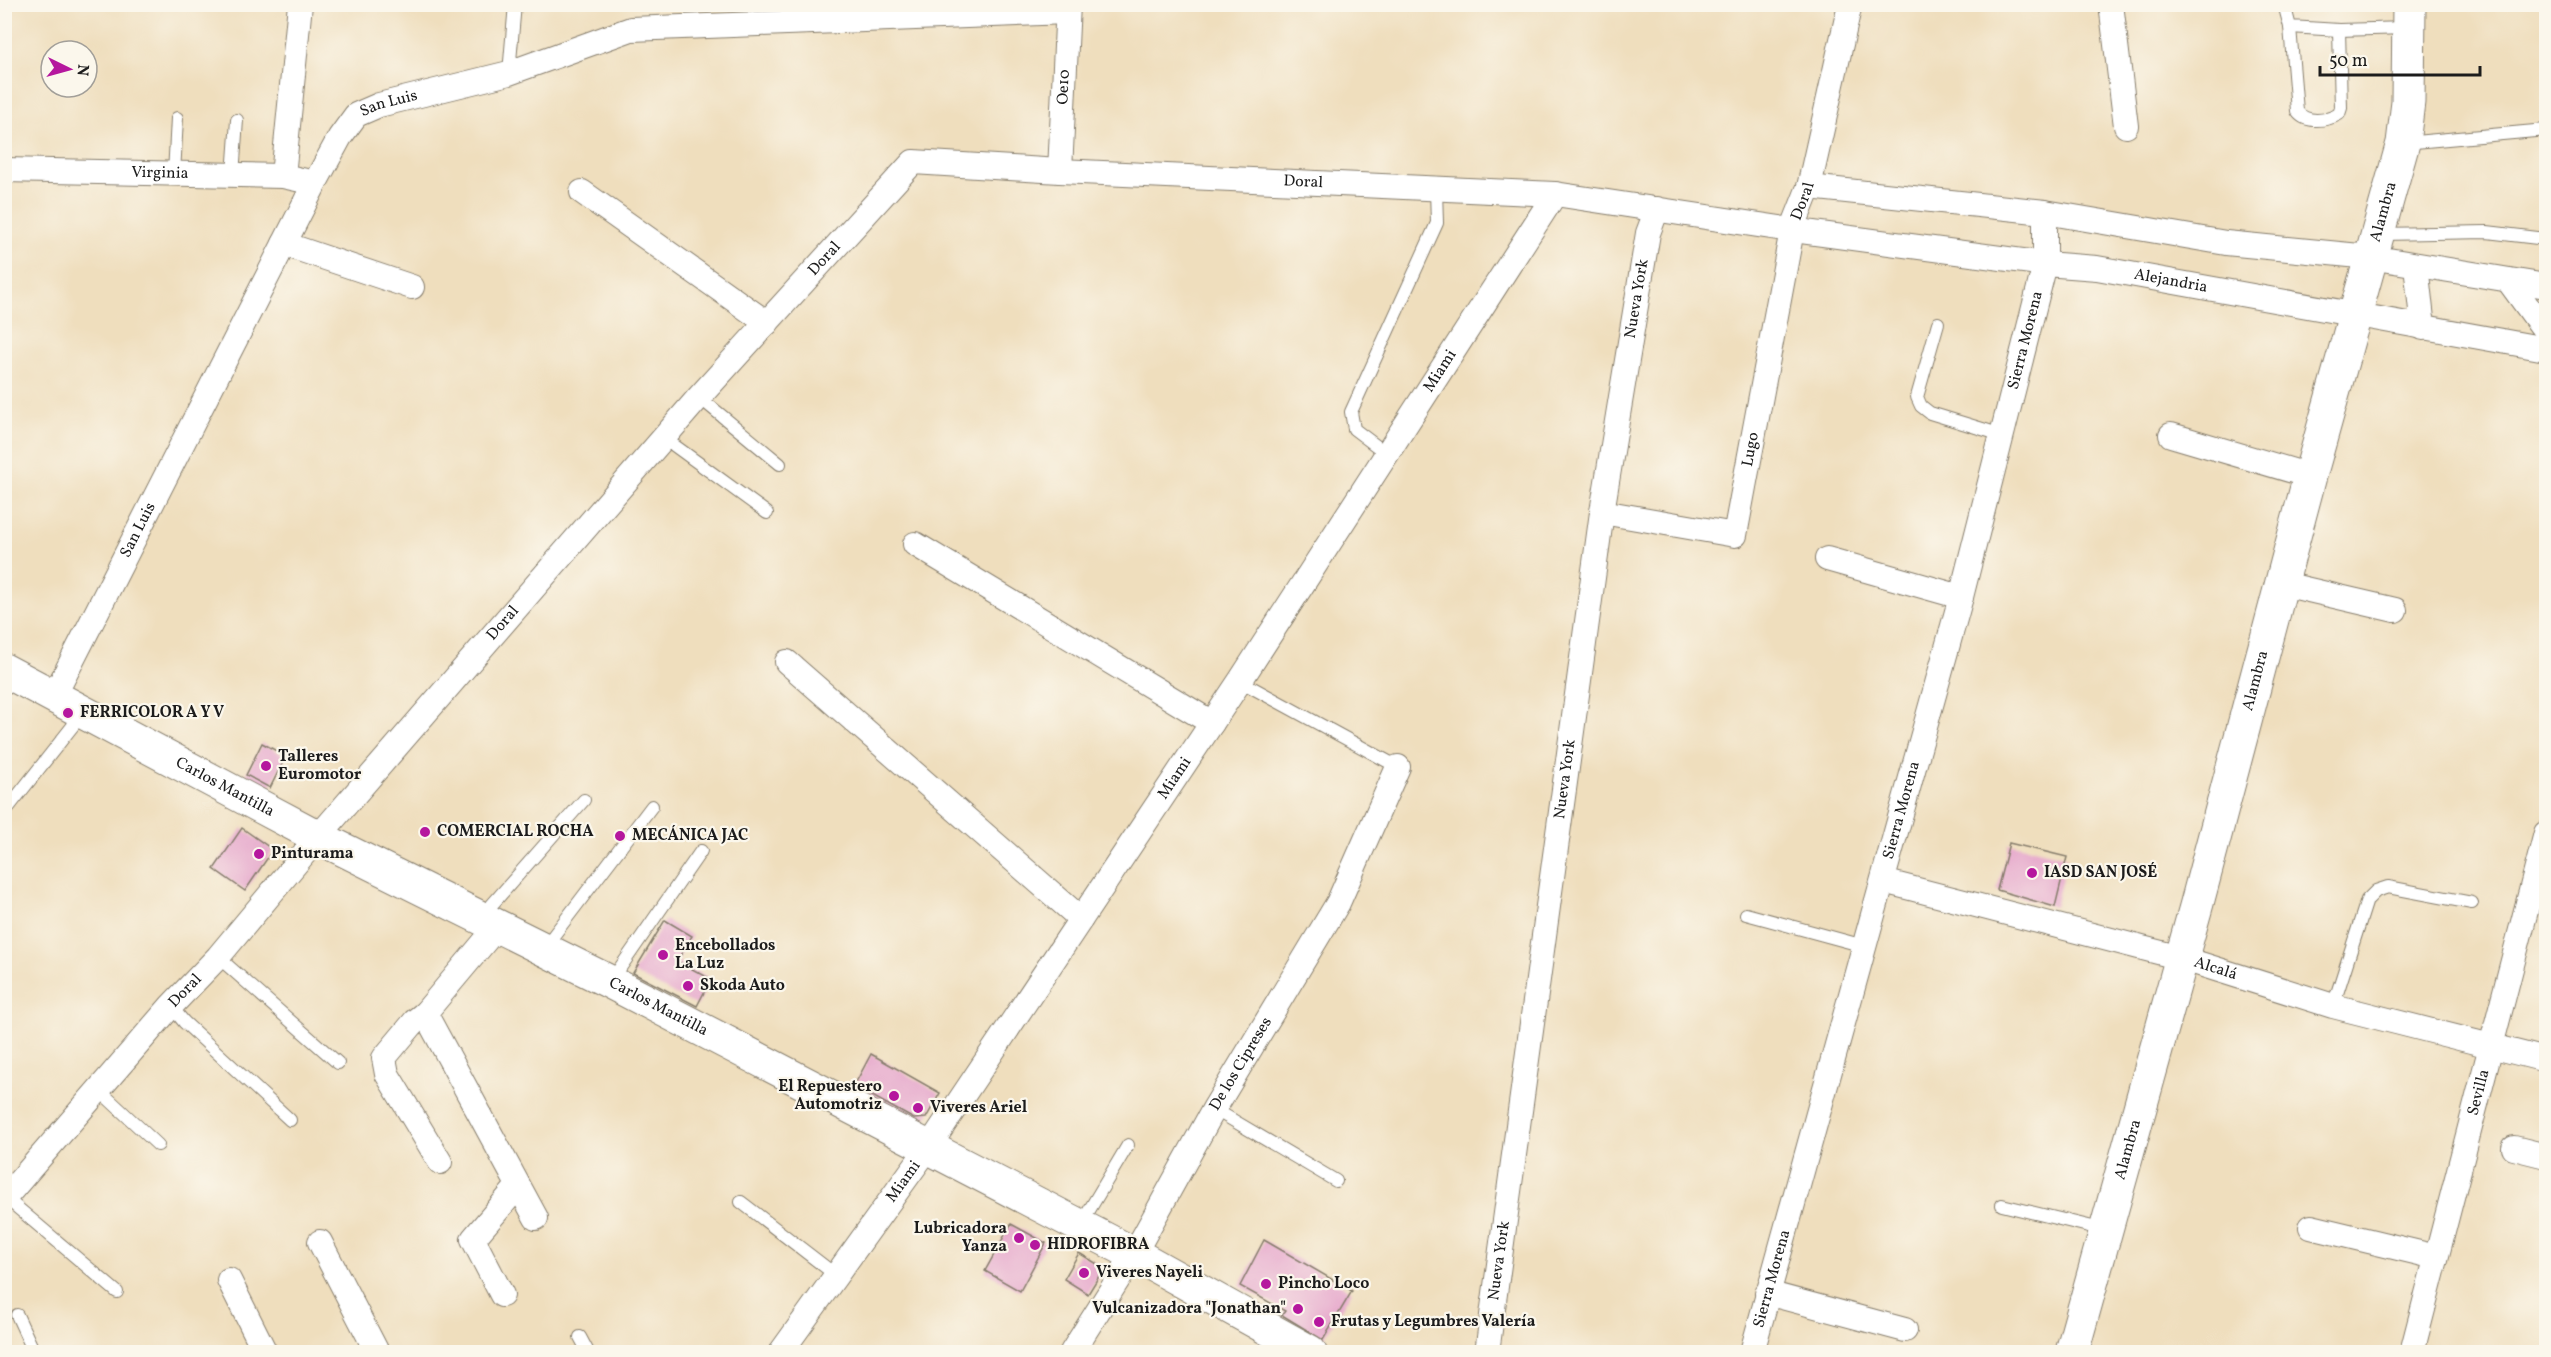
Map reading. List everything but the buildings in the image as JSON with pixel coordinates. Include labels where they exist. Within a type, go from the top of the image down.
[{"type":"street","points":[[283,176],[300,4]]},
{"type":"street","name":"Doral","points":[[5,1198],[171,1006],[218,957],[318,837],[699,397],[913,162],[1555,194],[1792,231],[1809,188],[1850,4]]},
{"type":"street","points":[[2111,4],[2126,126]]},
{"type":"street","name":"San Luis","points":[[54,696],[315,183],[340,137],[356,115],[380,105],[509,73],[631,29],[1068,8]]},
{"type":"street","name":"Oe10","points":[[1060,171],[1068,8]]},
{"type":"street","name":"Alambra","points":[[2072,1353],[2283,584],[2310,476],[2403,143],[2408,102],[2409,16]]},
{"type":"street","name":"Virginia","points":[[4,170],[283,176],[315,183]]},
{"type":"street","points":[[1809,188],[2045,212],[2226,243],[2373,246],[2416,265],[2547,286]]},
{"type":"street","points":[[582,192],[767,323]]},
{"type":"street","name":"Miami","points":[[781,1353],[928,1148],[1212,723],[1555,194]]},
{"type":"street","name":"Nueva York","points":[[1487,1353],[1602,512],[1648,233],[1657,209]]},
{"type":"street","name":"Sierra Morena","points":[[1752,1353],[1961,597],[2045,264],[2045,212]]},
{"type":"street","name":"Alejandria","points":[[1792,231],[2045,264],[2097,268],[2547,349]]},
{"type":"street","name":"Lugo","points":[[1602,512],[1735,535],[1792,231]]},
{"type":"street","points":[[285,244],[412,287]]},
{"type":"street","points":[[2416,265],[2423,328]]},
{"type":"street","points":[[2508,280],[2547,332]]},
{"type":"street","points":[[2171,435],[2310,476]]},
{"type":"street","points":[[915,544],[1212,723]]},
{"type":"street","points":[[1827,559],[1961,597]]},
{"type":"street","points":[[2283,584],[2395,610]]},
{"type":"street","points":[[787,662],[1081,919]]},
{"type":"street","name":"Carlos Mantilla","points":[[4,670],[318,837],[610,982],[1078,1227],[1134,1254],[1310,1353]]},
{"type":"street","name":"De los Cipreses","points":[[1072,1353],[1134,1254],[1214,1110],[1338,903],[1398,766]]},
{"type":"street","name":"Sevilla","points":[[2412,1353],[2547,833]]},
{"type":"street","name":"Alcalá","points":[[1883,881],[2181,958],[2333,1006],[2547,1060]]},
{"type":"street","points":[[440,1162],[387,1074],[384,1058],[425,1012],[488,923]]},
{"type":"street","points":[[425,1012],[536,1218]]},
{"type":"street","points":[[2514,1148],[2547,1156]]},
{"type":"street","points":[[502,1295],[473,1244],[473,1239],[518,1186]]},
{"type":"street","points":[[2311,1227],[2436,1257]]},
{"type":"street","points":[[320,1242],[377,1353]]},
{"type":"street","points":[[229,1280],[265,1353]]},
{"type":"street","points":[[1767,1293],[1905,1330]]},
{"type":"lane","points":[[509,73],[515,4]]},
{"type":"lane","points":[[2284,4],[2290,27],[2297,111],[2307,120],[2339,114],[2340,30]]},
{"type":"lane","points":[[2290,27],[2340,30],[2379,27],[2409,16]]},
{"type":"lane","points":[[174,174],[177,118]]},
{"type":"lane","points":[[233,175],[237,120]]},
{"type":"lane","points":[[2403,143],[2547,130]]},
{"type":"lane","points":[[1387,454],[1354,429],[1350,412],[1437,224],[1436,189]]},
{"type":"lane","points":[[2373,246],[2487,232],[2547,239]]},
{"type":"lane","points":[[1938,322],[1917,397],[1921,406],[1930,413],[2002,435]]},
{"type":"lane","points":[[699,397],[780,464]]},
{"type":"lane","points":[[664,438],[767,513]]},
{"type":"lane","points":[[1240,681],[1398,766]]},
{"type":"lane","points":[[4,813],[84,712]]},
{"type":"lane","points":[[488,923],[584,800]]},
{"type":"lane","points":[[542,950],[652,806]]},
{"type":"lane","points":[[610,982],[701,851]]},
{"type":"lane","points":[[2333,1006],[2367,900],[2376,891],[2388,887],[2472,903]]},
{"type":"lane","points":[[1746,914],[1864,946]]},
{"type":"lane","points":[[218,957],[338,1063]]},
{"type":"lane","points":[[171,1006],[184,1022],[290,1120]]},
{"type":"lane","points":[[99,1090],[158,1145]]},
{"type":"lane","points":[[1214,1110],[1336,1181]]},
{"type":"lane","points":[[1078,1227],[1128,1146]]},
{"type":"lane","points":[[5,1198],[117,1292]]},
{"type":"lane","points":[[741,1202],[837,1276]]},
{"type":"lane","points":[[2002,1205],[2105,1230]]},
{"type":"lane","points":[[17,1315],[34,1353]]},
{"type":"lane","points":[[580,1337],[588,1353]]},
{"type":"place","name":"FERRICOLOR A Y V","points":[[68,713]]},
{"type":"place","name":"Talleres Euromotor","points":[[266,766]]},
{"type":"place","name":"COMERCIAL ROCHA","points":[[425,832]]},
{"type":"place","name":"MECÁNICA JAC","points":[[620,836]]},
{"type":"place","name":"Pinturama","points":[[259,854]]},
{"type":"place","name":"IASD SAN JOSÉ","points":[[2032,873]]},
{"type":"place","name":"Encebollados La Luz","points":[[663,955]]},
{"type":"place","name":"Skoda Auto","points":[[688,986]]},
{"type":"place","name":"El Repuestero Automotriz","points":[[894,1096]]},
{"type":"place","name":"Viveres Ariel","points":[[918,1108]]},
{"type":"place","name":"Lubricadora Yanza","points":[[1019,1238]]},
{"type":"place","name":"HIDROFIBRA","points":[[1035,1245]]},
{"type":"place","name":"Viveres Nayeli","points":[[1084,1273]]},
{"type":"place","name":"Pincho Loco","points":[[1266,1284]]},
{"type":"place","name":"Vulcanizadora \"Jonathan\"","points":[[1298,1309]]},
{"type":"place","name":"Frutas y Legumbres Valería","points":[[1319,1322]]}]
